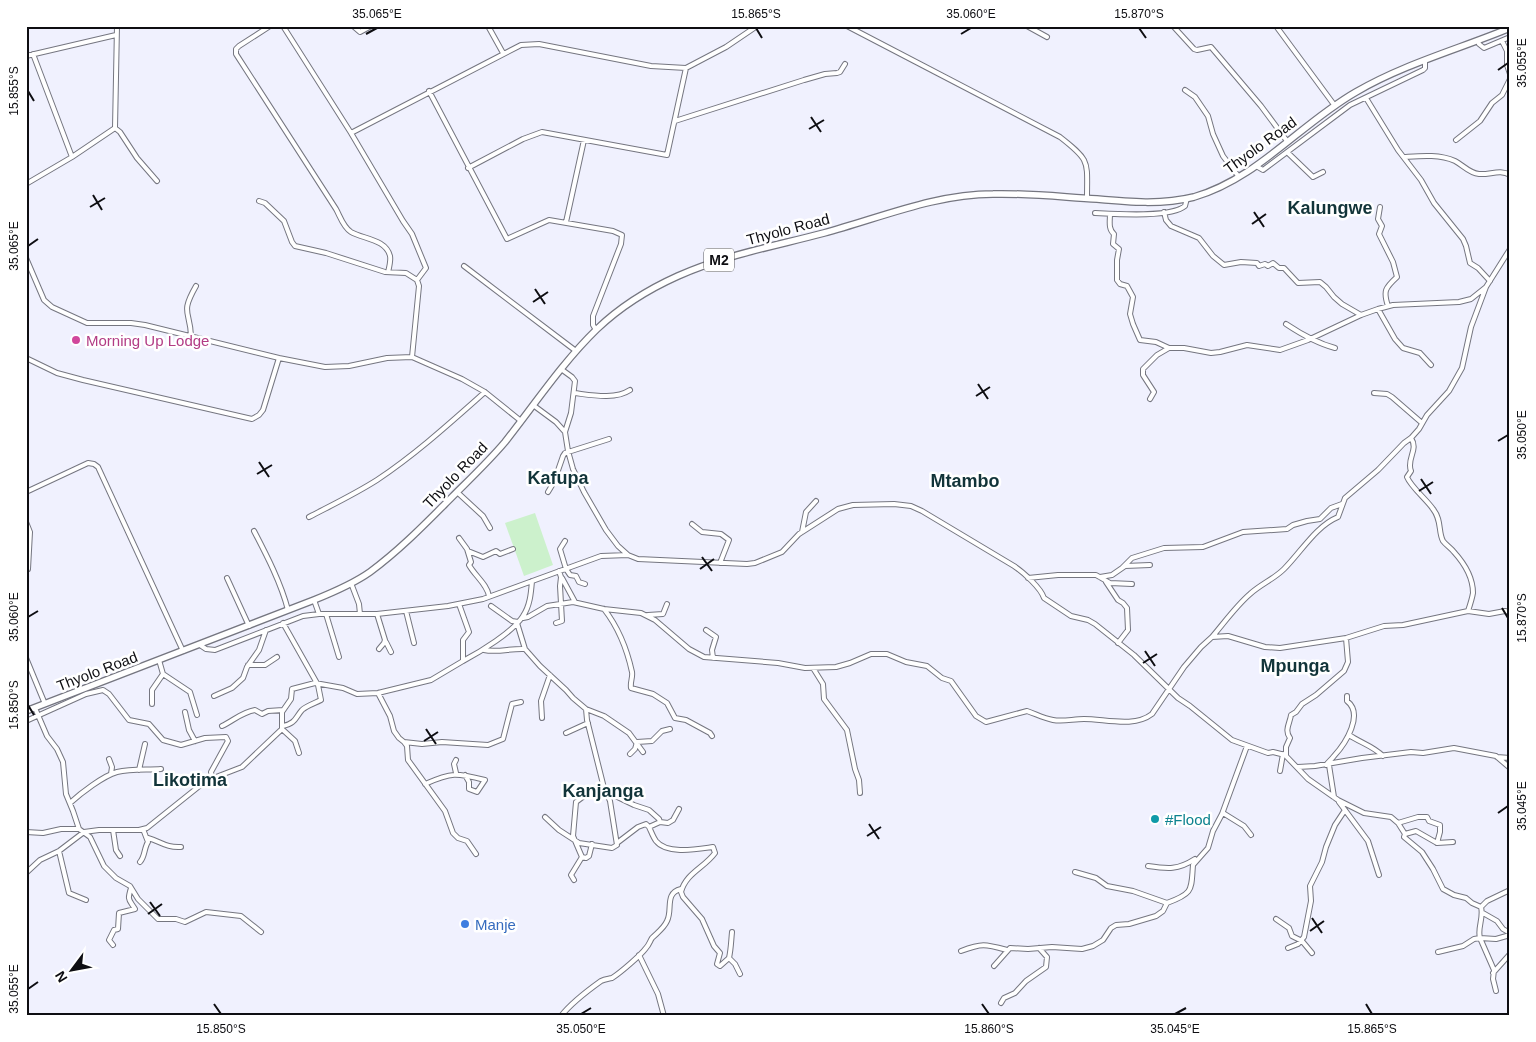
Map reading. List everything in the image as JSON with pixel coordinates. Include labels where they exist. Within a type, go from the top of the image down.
[{"type":"highway","name":"Thyolo Road","points":[[26,711],[314,600],[351,583],[369,572],[392,555],[488,460],[561,369],[596,330],[643,295],[676,277],[713,262],[829,232],[922,204],[980,194],[1024,194],[1148,203],[1186,198],[1217,188],[1239,177],[1357,91],[1388,76],[1510,28]]},
{"type":"street","points":[[114,128],[117,26]]},
{"type":"street","points":[[270,26],[239,46],[236,49],[236,54],[345,226],[350,232],[372,238],[386,250],[390,257],[388,272]]},
{"type":"street","points":[[283,26],[412,234],[426,268],[417,280]]},
{"type":"street","points":[[353,26],[360,32],[371,26]]},
{"type":"street","points":[[488,26],[503,53]]},
{"type":"street","points":[[351,133],[520,45],[539,44],[651,66],[686,68],[711,56],[759,26],[777,26]]},
{"type":"street","points":[[847,26],[856,28],[1060,138],[1084,158],[1087,167],[1087,199]]},
{"type":"street","points":[[1027,26],[1047,37]]},
{"type":"street","points":[[1172,26],[1194,49],[1211,48],[1251,93],[1288,141]]},
{"type":"street","points":[[1276,26],[1335,106]]},
{"type":"street","points":[[26,56],[116,35]]},
{"type":"street","points":[[1478,41],[1484,48],[1510,37]]},
{"type":"street","points":[[1502,41],[1508,51],[1507,65],[1510,74]]},
{"type":"street","points":[[33,54],[72,157]]},
{"type":"street","points":[[1256,166],[1262,170],[1350,105],[1425,68],[1425,61]]},
{"type":"street","points":[[675,121],[804,80],[840,72],[845,64]]},
{"type":"street","points":[[468,168],[523,139],[542,132],[667,155],[686,68]]},
{"type":"street","points":[[1456,140],[1480,121],[1492,103],[1502,95],[1510,79]]},
{"type":"street","points":[[1185,90],[1195,97],[1208,116],[1213,134],[1223,156],[1239,177]]},
{"type":"street","points":[[429,91],[507,239],[546,220],[613,231],[622,235],[621,244],[593,316],[593,325],[596,330]]},
{"type":"street","points":[[1366,98],[1380,123],[1426,187],[1434,203],[1463,239],[1470,263],[1478,268],[1490,281]]},
{"type":"street","points":[[26,184],[72,157],[114,128]]},
{"type":"street","points":[[114,128],[120,132],[137,158],[157,181]]},
{"type":"street","points":[[566,222],[584,140]]},
{"type":"street","points":[[1288,152],[1313,177],[1323,172]]},
{"type":"street","points":[[1404,157],[1422,155],[1440,157],[1455,161],[1478,174],[1502,172],[1510,175]]},
{"type":"street","points":[[1095,213],[1164,212],[1183,208],[1187,204],[1186,198]]},
{"type":"street","points":[[259,200],[265,203],[284,221],[292,242],[296,246],[388,272],[406,273],[417,280],[419,286],[412,357]]},
{"type":"street","points":[[1380,207],[1378,219],[1382,226],[1379,234],[1393,262],[1397,277],[1388,285],[1384,295],[1388,306]]},
{"type":"street","points":[[1164,212],[1166,220],[1171,226],[1199,238],[1213,256],[1224,265],[1241,262],[1257,263],[1259,266],[1265,264],[1268,266],[1274,263],[1279,268],[1284,268],[1298,283],[1320,282],[1342,304],[1361,315]]},
{"type":"street","points":[[1110,214],[1111,232],[1114,234],[1113,244],[1119,249],[1117,280],[1120,284],[1126,286],[1134,297],[1130,314],[1140,340],[1156,342],[1169,348],[1220,352],[1247,345],[1280,350],[1378,309],[1388,306],[1459,302],[1470,298],[1486,287]]},
{"type":"street","points":[[648,616],[656,620],[690,649],[704,657],[813,668],[836,667],[871,654],[881,653],[906,662],[927,666],[942,678],[954,684],[976,716],[986,722],[1027,711],[1039,717],[1061,721],[1082,719],[1138,721],[1148,717],[1201,647],[1249,594],[1278,574],[1322,526],[1331,519],[1338,517],[1345,498],[1411,438],[1427,415],[1449,391],[1462,368],[1471,327],[1486,287],[1510,249]]},
{"type":"street","points":[[26,258],[44,300],[52,308],[87,323],[131,323],[318,366],[333,367],[387,358],[412,357],[485,392],[521,420]]},
{"type":"street","points":[[464,266],[576,351]]},
{"type":"street","points":[[191,336],[186,308],[196,286]]},
{"type":"street","points":[[1378,309],[1399,344],[1405,350],[1420,352],[1431,365]]},
{"type":"street","points":[[1286,324],[1322,345],[1335,348]]},
{"type":"street","points":[[1150,399],[1154,392],[1144,375],[1143,369],[1157,354],[1169,348]]},
{"type":"street","points":[[26,358],[56,373],[74,378],[252,419],[259,416],[263,410],[278,358]]},
{"type":"street","points":[[561,369],[574,379],[571,414],[565,432],[568,451],[578,480],[599,519],[612,538],[628,555]]},
{"type":"street","points":[[574,394],[602,396],[623,394],[630,390]]},
{"type":"street","points":[[309,517],[369,484],[412,455],[485,392]]},
{"type":"street","points":[[1374,393],[1387,394],[1422,423]]},
{"type":"street","points":[[533,405],[556,422],[565,432]]},
{"type":"street","points":[[1411,438],[1415,447],[1408,464],[1410,471],[1407,477],[1411,486],[1421,494],[1434,510],[1440,523],[1440,532],[1444,542],[1465,564],[1473,595],[1468,611]]},
{"type":"street","points":[[548,492],[554,482],[563,454],[609,439]]},
{"type":"street","points":[[26,492],[88,463],[94,464],[98,468],[183,651]]},
{"type":"street","points":[[457,492],[482,516],[490,528]]},
{"type":"street","points":[[802,532],[806,512],[816,501]]},
{"type":"street","points":[[200,645],[210,650],[215,650],[303,616],[319,614],[377,614],[459,604],[489,596],[601,556],[628,555],[638,559],[751,564],[782,552],[802,532],[845,507],[872,504],[902,504],[916,508],[934,517],[1014,566],[1028,578],[1042,593],[1044,598],[1071,616],[1088,620],[1095,624],[1135,656],[1168,690],[1232,740],[1268,753],[1273,752],[1285,755],[1308,779],[1336,798],[1364,813],[1391,817],[1398,823],[1405,834],[1404,837],[1422,852],[1433,868],[1443,889],[1454,895],[1466,898],[1481,907],[1483,913],[1479,933],[1493,973],[1496,991]]},
{"type":"street","points":[[1028,578],[1073,575],[1100,577],[1112,575],[1132,558],[1164,548],[1203,547],[1243,532],[1287,529],[1307,521],[1320,520],[1332,508],[1342,504]]},
{"type":"street","points":[[26,522],[30,532],[28,569]]},
{"type":"street","points":[[692,524],[702,532],[721,534],[730,540],[720,563]]},
{"type":"street","points":[[254,531],[268,557],[288,610]]},
{"type":"street","points":[[459,538],[468,551],[471,562],[469,565],[474,574],[484,584],[489,596]]},
{"type":"street","points":[[565,541],[560,549],[566,569],[570,575],[576,576],[578,582],[585,584]]},
{"type":"street","points":[[468,551],[483,557],[496,551],[500,554],[513,549]]},
{"type":"street","points":[[1122,568],[1126,566],[1150,566]]},
{"type":"street","points":[[556,623],[562,621],[560,571]]},
{"type":"street","points":[[1100,577],[1106,582],[1118,600],[1127,608],[1128,630],[1118,643]]},
{"type":"street","points":[[227,578],[249,626]]},
{"type":"street","points":[[561,578],[575,602]]},
{"type":"street","points":[[299,754],[296,741],[283,727],[283,710],[291,699],[292,689],[315,683],[343,688],[357,694],[378,693],[431,680],[484,650],[522,618],[529,602],[532,581]]},
{"type":"street","points":[[1106,582],[1132,584]]},
{"type":"street","points":[[351,583],[359,604],[360,614]]},
{"type":"street","points":[[314,600],[319,614]]},
{"type":"street","points":[[522,618],[528,617],[547,606],[562,603],[575,602],[648,616],[663,614],[667,604]]},
{"type":"street","points":[[459,604],[469,632],[463,640],[463,661]]},
{"type":"street","points":[[491,606],[512,621],[517,622]]},
{"type":"street","points":[[604,609],[614,622],[624,644],[632,672],[631,688],[653,694],[667,703],[675,718],[686,720],[710,733],[712,736]]},
{"type":"street","points":[[406,611],[414,643]]},
{"type":"street","points":[[1212,637],[1235,637],[1272,648],[1346,638],[1384,626],[1403,625],[1468,611],[1489,614],[1510,612]]},
{"type":"street","points":[[326,614],[339,658]]},
{"type":"street","points":[[377,614],[391,652]]},
{"type":"street","points":[[517,622],[526,649],[573,698],[586,709],[611,720],[629,733],[644,752]]},
{"type":"street","points":[[26,873],[40,860],[59,850],[84,832],[143,829],[154,823],[202,784],[242,767],[283,727],[289,725],[298,717],[302,709],[321,700],[318,685],[315,683],[283,623]]},
{"type":"street","points":[[214,696],[236,686],[243,678],[266,630]]},
{"type":"street","points":[[706,630],[716,637],[712,650],[713,658]]},
{"type":"street","points":[[1280,771],[1290,738],[1287,726],[1291,715],[1344,671],[1348,662],[1346,638]]},
{"type":"street","points":[[379,649],[385,640]]},
{"type":"street","points":[[484,650],[526,649]]},
{"type":"street","points":[[248,665],[266,665],[276,657]]},
{"type":"street","points":[[26,658],[49,703],[55,708]]},
{"type":"street","points":[[159,660],[163,674],[190,692],[196,715]]},
{"type":"street","points":[[813,668],[823,684],[824,699],[847,730],[859,780],[860,793]]},
{"type":"street","points":[[152,704],[154,686],[163,674]]},
{"type":"street","points":[[542,718],[541,701],[550,674]]},
{"type":"street","points":[[81,690],[86,694]]},
{"type":"street","points":[[26,721],[86,694],[98,690],[106,691],[130,720],[148,724],[165,740],[185,745],[205,738],[226,737],[228,741],[211,772],[212,779]]},
{"type":"street","points":[[378,693],[390,716],[394,731],[407,746],[408,760],[447,815],[455,836],[467,841],[476,854]]},
{"type":"street","points":[[1347,696],[1346,701],[1352,705],[1355,717],[1349,734],[1335,756],[1329,760],[1328,765],[1336,798],[1368,841],[1379,875]]},
{"type":"street","points":[[404,742],[422,744],[442,742],[488,744],[499,741],[503,739],[512,704],[521,702]]},
{"type":"street","points":[[35,708],[47,736],[57,749],[63,762],[66,794],[78,829]]},
{"type":"street","points":[[586,709],[605,789],[610,801],[617,843]]},
{"type":"street","points":[[222,726],[247,711],[255,710],[262,714],[268,711],[283,710]]},
{"type":"street","points":[[185,712],[189,730],[195,741]]},
{"type":"street","points":[[566,733],[588,723]]},
{"type":"street","points":[[637,742],[652,741],[662,732],[670,729]]},
{"type":"street","points":[[1349,734],[1362,743],[1372,746],[1383,756]]},
{"type":"street","points":[[630,754],[635,749],[637,742]]},
{"type":"street","points":[[139,770],[145,744]]},
{"type":"street","points":[[1075,872],[1096,878],[1107,886],[1133,891],[1167,902],[1176,900],[1191,889],[1193,865],[1208,848],[1212,831],[1223,813],[1247,746]]},
{"type":"street","points":[[1298,767],[1328,765],[1351,760],[1454,748],[1510,758]]},
{"type":"street","points":[[1496,756],[1510,768]]},
{"type":"street","points":[[109,759],[112,767],[111,774]]},
{"type":"street","points":[[456,760],[454,764],[456,773]]},
{"type":"street","points":[[70,803],[80,794],[111,774],[161,769]]},
{"type":"street","points":[[425,784],[456,773],[465,775],[485,780],[477,792],[469,789],[469,782],[465,775]]},
{"type":"street","points":[[582,857],[573,832],[576,802],[584,796],[605,789],[627,802],[649,810],[660,822]]},
{"type":"street","points":[[545,817],[559,830],[579,843],[612,848],[638,827],[660,822],[668,824],[673,820],[679,808]]},
{"type":"street","points":[[1288,948],[1302,941],[1306,932],[1311,884],[1322,862],[1335,825],[1345,810]]},
{"type":"street","points":[[1223,813],[1244,826],[1251,835]]},
{"type":"street","points":[[1398,823],[1418,817],[1426,818],[1440,825],[1437,843]]},
{"type":"street","points":[[561,1016],[575,1001],[603,979],[611,978],[646,948],[668,919],[668,904],[672,896],[681,889],[686,880],[696,870],[708,863],[715,853],[713,847],[687,851],[664,847],[656,841],[649,826]]},
{"type":"street","points":[[26,832],[43,833],[61,829],[78,829],[84,832],[93,841],[104,866],[116,878],[131,888],[138,899],[158,919],[176,919],[185,922],[206,912],[241,916],[261,932]]},
{"type":"street","points":[[140,862],[148,842],[143,829]]},
{"type":"street","points":[[113,830],[116,850],[120,856]]},
{"type":"street","points":[[1405,834],[1416,831],[1437,843],[1452,842]]},
{"type":"street","points":[[148,838],[155,839],[164,845],[181,847]]},
{"type":"street","points":[[582,857],[586,858],[589,856],[592,844]]},
{"type":"street","points":[[59,850],[69,893],[86,900]]},
{"type":"street","points":[[1148,866],[1170,869],[1186,865],[1200,856]]},
{"type":"street","points":[[574,880],[571,875],[582,857]]},
{"type":"street","points":[[113,945],[110,940],[114,930],[118,929],[120,913],[135,909],[129,902],[128,896],[131,888]]},
{"type":"street","points":[[681,889],[683,897],[702,919],[714,946],[720,953],[717,964],[720,966],[729,958],[732,947],[730,944],[732,932]]},
{"type":"street","points":[[1481,907],[1486,901],[1510,890]]},
{"type":"street","points":[[994,966],[1010,948],[1064,947],[1082,949],[1093,946],[1103,940],[1110,928],[1156,916],[1163,911],[1167,902]]},
{"type":"street","points":[[1483,913],[1497,920],[1503,929],[1510,934]]},
{"type":"street","points":[[1276,919],[1289,928],[1292,936],[1302,941],[1312,954]]},
{"type":"street","points":[[1438,952],[1463,946],[1474,939],[1496,939],[1510,934]]},
{"type":"street","points":[[961,951],[986,944],[1007,950]]},
{"type":"street","points":[[1001,1003],[1004,998],[1015,993],[1026,981],[1046,967],[1047,957],[1039,948]]},
{"type":"street","points":[[1493,973],[1510,954]]},
{"type":"street","points":[[639,955],[658,994],[664,1016]]},
{"type":"street","points":[[729,958],[735,964],[740,974]]},
{"type":"green space","points":[[535,513],[553,565],[524,576],[505,523]]},
{"type":"place","name":"Morning Up Lodge","points":[[76,340]]},
{"type":"place","name":"#Flood","points":[[1155,819]]},
{"type":"place","name":"Manje","points":[[465,924]]},
{"type":"district","name":"Kalungwe","points":[[1330,208]]},
{"type":"district","name":"Kafupa","points":[[558,478]]},
{"type":"district","name":"Mtambo","points":[[965,481]]},
{"type":"district","name":"Mpunga","points":[[1295,666]]},
{"type":"district","name":"Likotima","points":[[190,780]]},
{"type":"district","name":"Kanjanga","points":[[603,791]]}]
